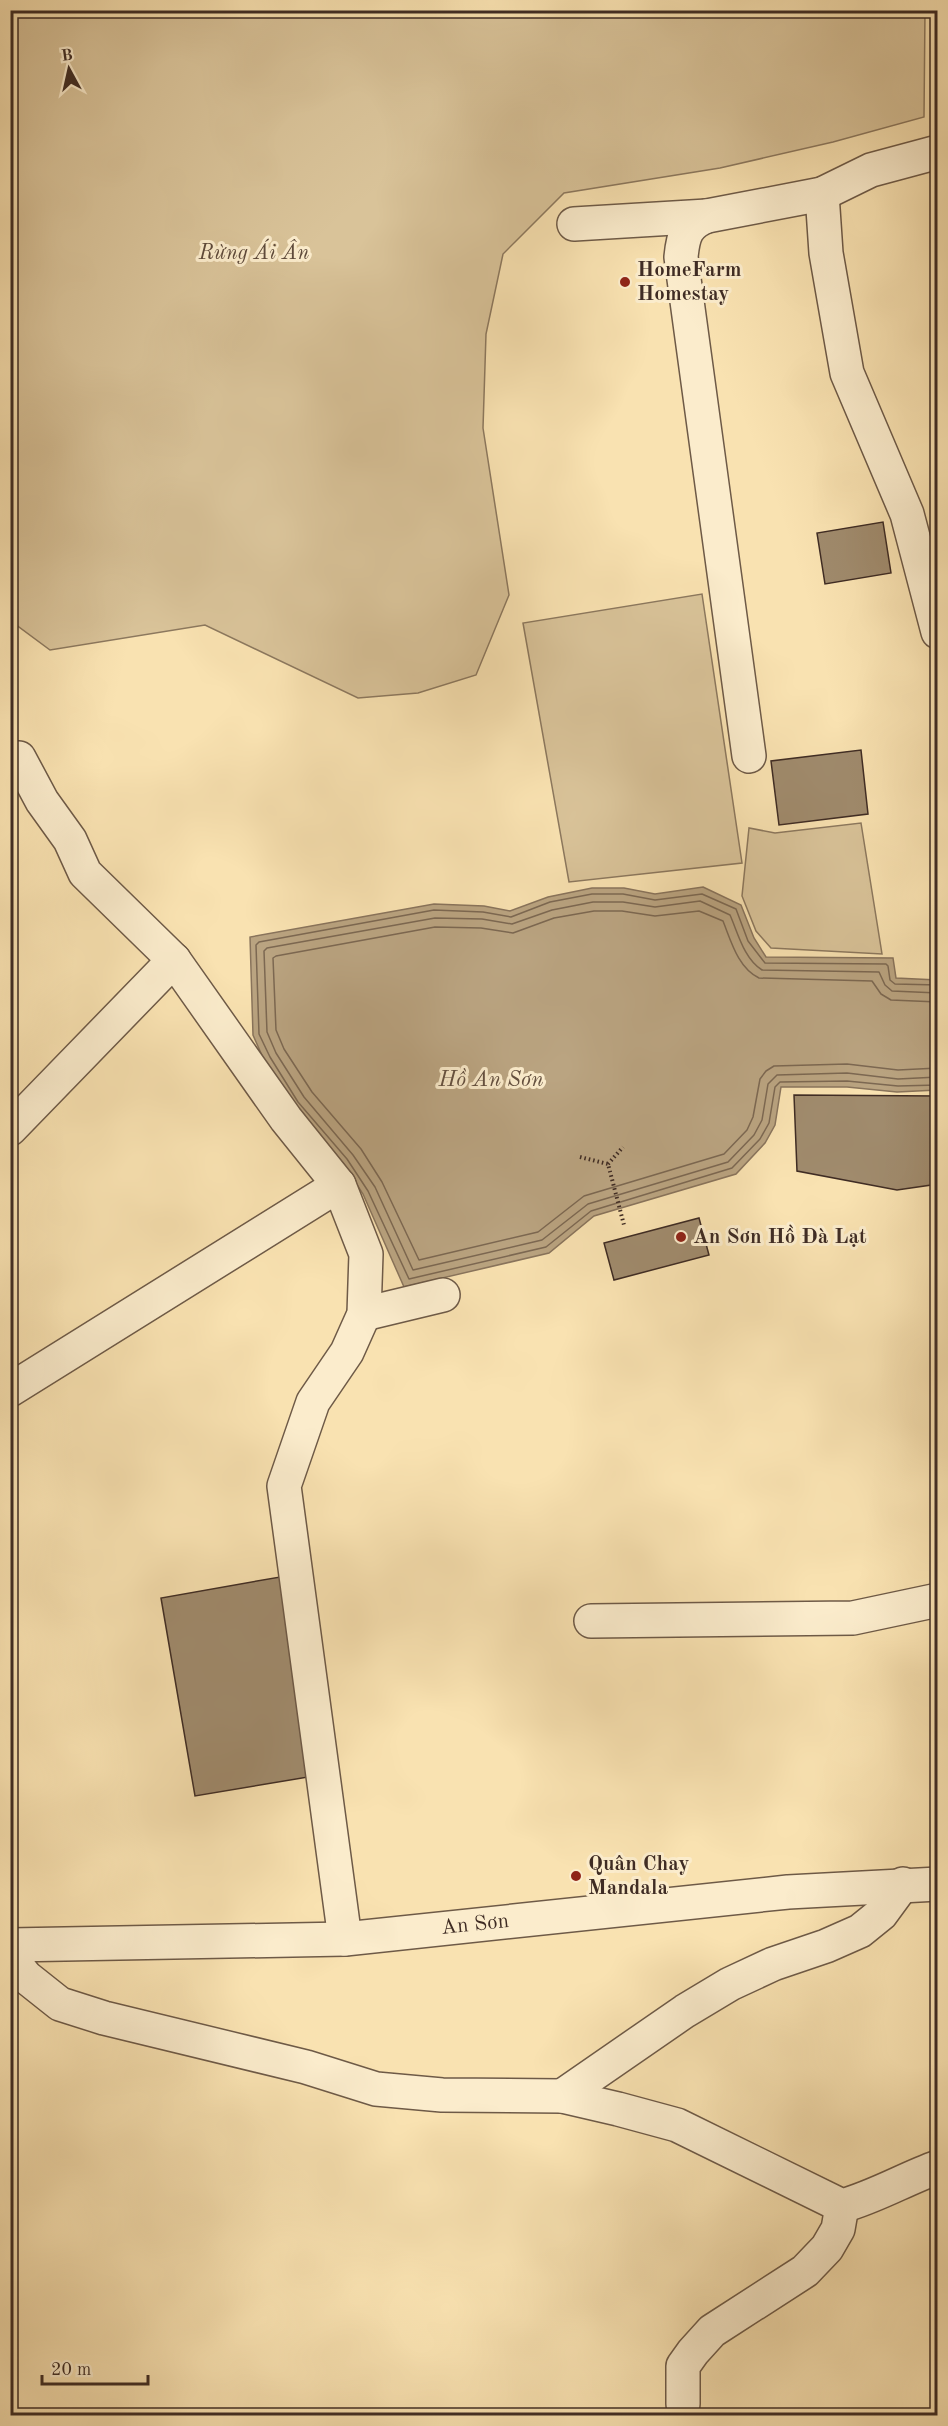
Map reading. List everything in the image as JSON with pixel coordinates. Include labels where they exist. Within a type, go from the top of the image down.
[{"type":"street","points":[[574,224],[706,216],[822,194],[871,170],[938,152]]},
{"type":"street","points":[[822,194],[826,253],[847,373],[907,514],[929,608],[938,632]]},
{"type":"street","points":[[706,216],[696,220],[688,227],[683,238],[681,257],[749,756]]},
{"type":"street","points":[[19,758],[42,801],[70,840],[85,873],[174,960],[286,1119],[339,1185],[366,1254],[364,1314],[347,1352],[313,1402],[284,1486],[345,1939]]},
{"type":"street","points":[[10,1129],[174,960]]},
{"type":"street","points":[[10,1390],[339,1185]]},
{"type":"street","points":[[364,1314],[443,1295]]},
{"type":"street","points":[[591,1621],[853,1618],[938,1600]]},
{"type":"street","points":[[562,2096],[730,1984],[773,1964],[826,1946],[860,1931],[881,1914],[903,1884]]},
{"type":"street","name":"An Sơn","points":[[10,1945],[302,1942],[788,1892],[903,1884],[938,1884]]},
{"type":"street","points":[[10,1957],[26,1977],[60,2004],[158,2032],[306,2067],[376,2089],[442,2096],[562,2096],[677,2126],[842,2206],[862,2200],[938,2167]]},
{"type":"street","points":[[683,2404],[683,2366],[693,2352],[712,2331],[805,2271],[827,2248],[838,2229],[842,2206]]},
{"type":"path","points":[[608,1164],[623,1147]]},
{"type":"path","points":[[580,1157],[608,1164]]},
{"type":"path","points":[[608,1164],[624,1226]]},
{"type":"green space","name":"Rừng Ái Ân","points":[[10,11],[925,11],[924,117],[833,142],[720,168],[564,193],[503,254],[486,334],[483,428],[509,595],[476,675],[418,693],[358,698],[205,625],[50,650],[11,621]]},
{"type":"green space","points":[[702,594],[742,863],[569,882],[523,623]]},
{"type":"green space","points":[[861,823],[882,954],[771,948],[756,931],[742,896],[749,828],[775,833]]},
{"type":"water","name":"Hồ An Sơn","points":[[703,887],[741,905],[754,938],[766,957],[893,958],[896,978],[937,980],[937,1090],[897,1092],[847,1087],[781,1087],[775,1125],[765,1143],[736,1174],[594,1216],[549,1253],[404,1287],[363,1194],[343,1163],[294,1106],[264,1060],[253,1035],[250,937],[434,904],[484,906],[510,911],[548,897],[592,888],[624,888],[655,894]]},
{"type":"building","points":[[934,10],[938,10],[938,95],[933,95]]},
{"type":"building","points":[[883,522],[891,573],[825,584],[817,533]]},
{"type":"building","points":[[861,750],[868,814],[779,825],[771,761]]},
{"type":"building","points":[[794,1095],[938,1096],[938,1184],[897,1190],[797,1171]]},
{"type":"building","points":[[699,1218],[709,1255],[614,1280],[604,1243]]},
{"type":"building","points":[[280,1577],[314,1776],[195,1796],[161,1598]]},
{"type":"place","name":"HomeFarm Homestay","points":[[625,282]]},
{"type":"place","name":"An Sơn Hồ Đà Lạt","points":[[681,1237]]},
{"type":"place","name":"Quân Chay Mandala","points":[[576,1876]]}]
